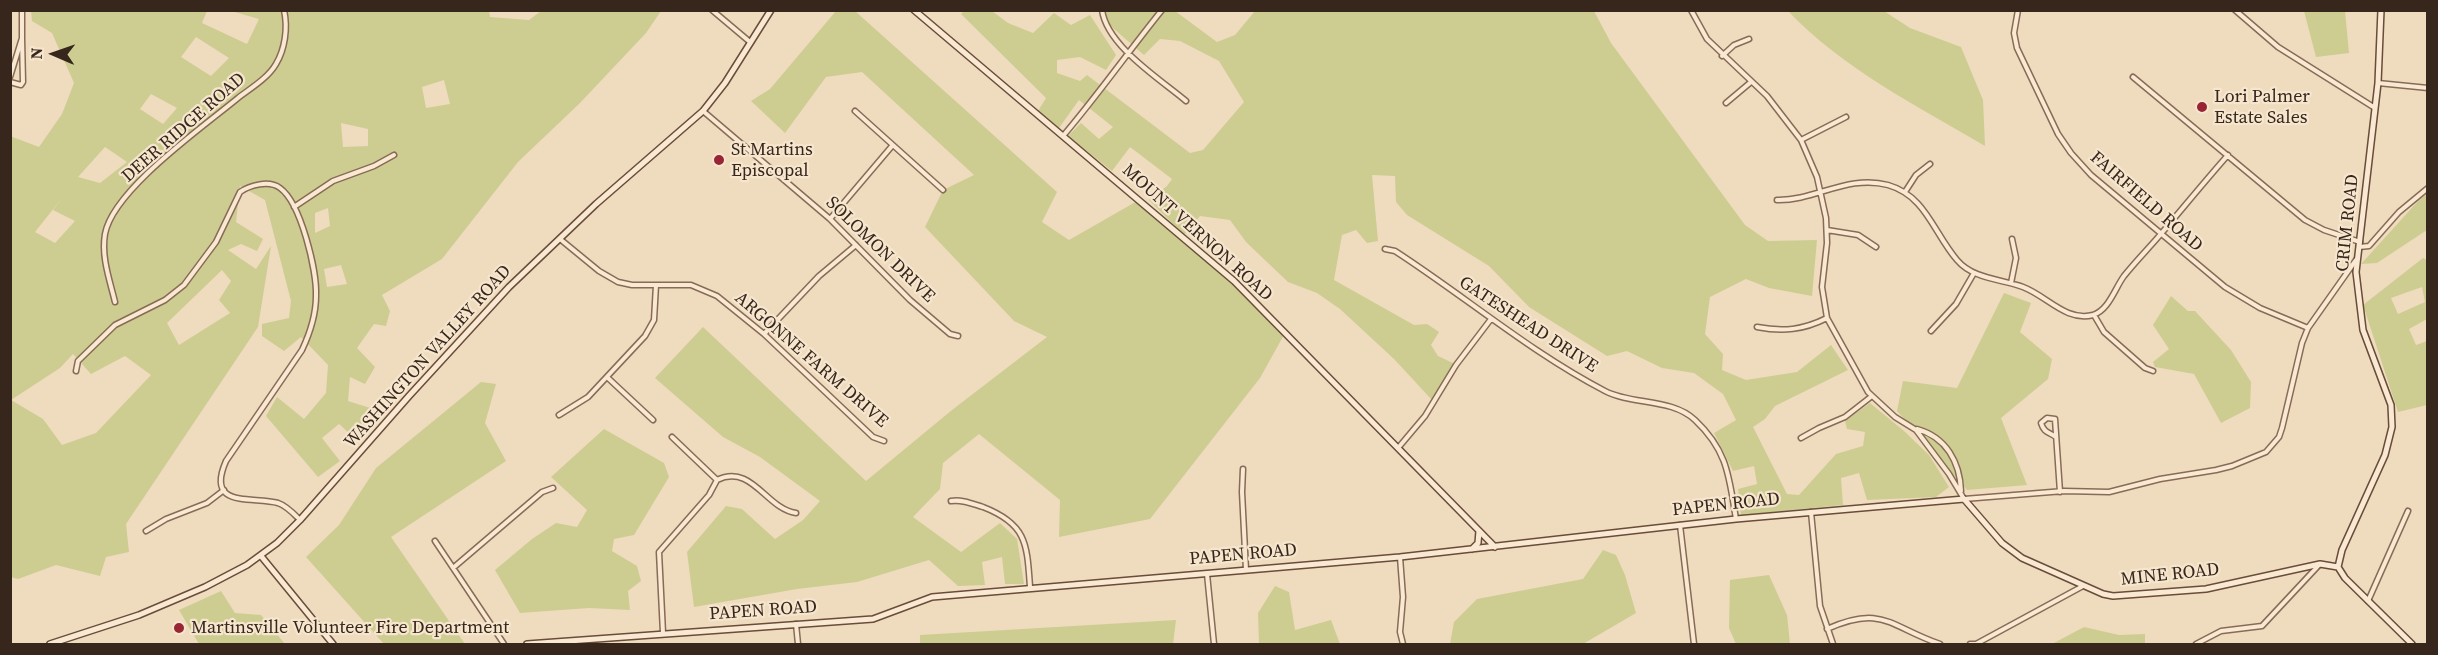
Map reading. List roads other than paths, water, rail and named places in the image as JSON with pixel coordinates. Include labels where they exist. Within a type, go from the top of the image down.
[{"type":"street","points":[[10,82],[21,85],[23,82],[21,10]]},
{"type":"street","name":"DEER RIDGE ROAD","points":[[115,302],[107,273],[104,242],[106,229],[114,212],[132,190],[161,162],[274,67],[284,40],[284,10]]},
{"type":"street","points":[[712,10],[750,42]]},
{"type":"street","name":"WASHINGTON VALLEY ROAD","points":[[50,645],[157,608],[235,572],[261,556],[300,520],[459,340],[510,287],[596,204],[703,111],[725,83],[771,10]]},
{"type":"street","name":"MOUNT VERNON ROAD","points":[[914,10],[1234,281],[1495,547]]},
{"type":"street","points":[[1102,10],[1109,30],[1128,52],[1186,101]]},
{"type":"street","points":[[1063,136],[1098,95],[1128,52],[1162,10]]},
{"type":"street","points":[[1691,10],[1702,32],[1722,56],[1781,111],[1811,161],[1821,191],[1827,230],[1822,287],[1827,318],[1872,396],[1895,417],[1913,428],[1932,435],[1945,446],[1955,461],[1963,496]]},
{"type":"street","name":"FAIRFIELD ROAD","points":[[2018,10],[2014,33],[2017,48],[2058,134],[2091,175],[2217,281],[2244,299],[2308,328]]},
{"type":"street","points":[[2235,10],[2278,47],[2375,109]]},
{"type":"street","name":"CRIM ROAD","points":[[2338,567],[2342,550],[2389,446],[2392,427],[2391,405],[2363,330],[2356,281],[2378,83],[2381,10]]},
{"type":"street","points":[[10,77],[22,38]]},
{"type":"street","points":[[1722,56],[1732,46],[1749,39]]},
{"type":"street","points":[[2133,77],[2305,220],[2359,244],[2369,246],[2398,212],[2427,188]]},
{"type":"street","points":[[1726,103],[1751,82]]},
{"type":"street","points":[[2378,83],[2427,88]]},
{"type":"street","name":"SOLOMON DRIVE","points":[[703,111],[830,219],[910,300],[950,334],[958,336]]},
{"type":"street","points":[[855,111],[943,190]]},
{"type":"street","points":[[1800,140],[1846,117]]},
{"type":"street","points":[[830,219],[892,146]]},
{"type":"street","points":[[294,207],[333,181],[374,166],[394,155]]},
{"type":"street","points":[[1777,200],[1798,200],[1847,184],[1868,182],[1890,185],[1905,192],[1928,214],[1957,261],[1974,273],[2011,283],[2039,294],[2069,313],[2094,315],[2105,306],[2126,274],[2228,155]]},
{"type":"street","points":[[1905,192],[1916,175],[1930,164]]},
{"type":"street","points":[[76,371],[78,361],[83,355],[115,325],[165,300],[184,285],[216,242],[240,192],[253,186],[272,185],[282,189],[294,207],[315,275],[316,298],[311,326],[302,350],[225,460],[220,478],[224,490],[232,497],[243,501],[269,501],[280,504],[300,520]]},
{"type":"street","points":[[1827,230],[1858,235],[1876,247]]},
{"type":"street","name":"ARGONNE FARM DRIVE","points":[[560,239],[599,271],[618,282],[632,285],[680,284],[703,289],[730,305],[873,437],[884,441]]},
{"type":"street","points":[[2011,283],[2016,258],[2012,240]]},
{"type":"street","points":[[764,334],[811,284],[856,245]]},
{"type":"street","name":"GATESHEAD DRIVE","points":[[1385,249],[1395,251],[1411,261],[1537,351],[1604,390],[1620,397],[1676,409],[1691,416],[1723,456],[1736,519]]},
{"type":"street","points":[[1963,496],[2109,492],[2160,479],[2232,466],[2266,452],[2279,437],[2308,328],[2357,259]]},
{"type":"street","points":[[1931,331],[1956,304],[1974,273]]},
{"type":"street","points":[[559,415],[588,397],[608,378],[651,328],[656,307],[656,285]]},
{"type":"street","points":[[2094,315],[2104,332],[2145,368],[2154,371]]},
{"type":"street","points":[[1756,327],[1788,330],[1805,327],[1827,318]]},
{"type":"street","points":[[1398,448],[1425,416],[1456,365],[1491,319]]},
{"type":"street","points":[[608,378],[654,420]]},
{"type":"street","points":[[1802,438],[1845,417],[1872,396]]},
{"type":"street","points":[[2056,437],[2046,433],[2043,429],[2041,423],[2047,418],[2055,419],[2060,492]]},
{"type":"street","points":[[1913,428],[1963,496]]},
{"type":"street","points":[[672,437],[717,480]]},
{"type":"street","points":[[1243,469],[1246,570]]},
{"type":"street","points":[[663,633],[659,552],[709,495],[717,480],[729,476],[745,478],[786,510],[796,513]]},
{"type":"street","points":[[453,568],[542,492],[553,488]]},
{"type":"street","points":[[146,531],[166,519],[207,502],[224,490]]},
{"type":"street","name":"MINE ROAD","points":[[1963,496],[1987,527],[2015,554],[2084,586],[2113,596],[2206,589],[2320,564],[2338,567]]},
{"type":"street","name":"PAPEN ROAD","points":[[527,645],[873,619],[925,598],[1030,587],[1400,557],[1963,496]]},
{"type":"street","points":[[951,501],[965,501],[998,513],[1016,527],[1026,546],[1030,587]]},
{"type":"street","points":[[1811,511],[1820,606],[1833,645]]},
{"type":"street","points":[[2368,602],[2408,511]]},
{"type":"street","points":[[1680,525],[1694,645]]},
{"type":"street","points":[[1472,549],[1478,543],[1479,531]]},
{"type":"street","points":[[435,541],[504,645]]},
{"type":"street","points":[[261,556],[333,645]]},
{"type":"street","points":[[1400,557],[1403,597],[1400,632],[1403,645]]},
{"type":"street","points":[[2196,645],[2221,631],[2262,626],[2320,564]]},
{"type":"street","points":[[2338,567],[2345,578],[2368,602],[2412,644]]},
{"type":"street","points":[[1207,573],[1214,645]]},
{"type":"street","points":[[1970,645],[1976,644],[2084,586]]},
{"type":"street","points":[[1827,629],[1852,618],[1875,617],[1940,645]]},
{"type":"street","points":[[796,624],[798,645]]},
{"type":"place","name":"Lori Palmer Estate Sales","points":[[2202,107]]},
{"type":"place","name":"St Martins Episcopal","points":[[719,160]]},
{"type":"place","name":"Martinsville Volunteer Fire Department","points":[[179,628]]}]
